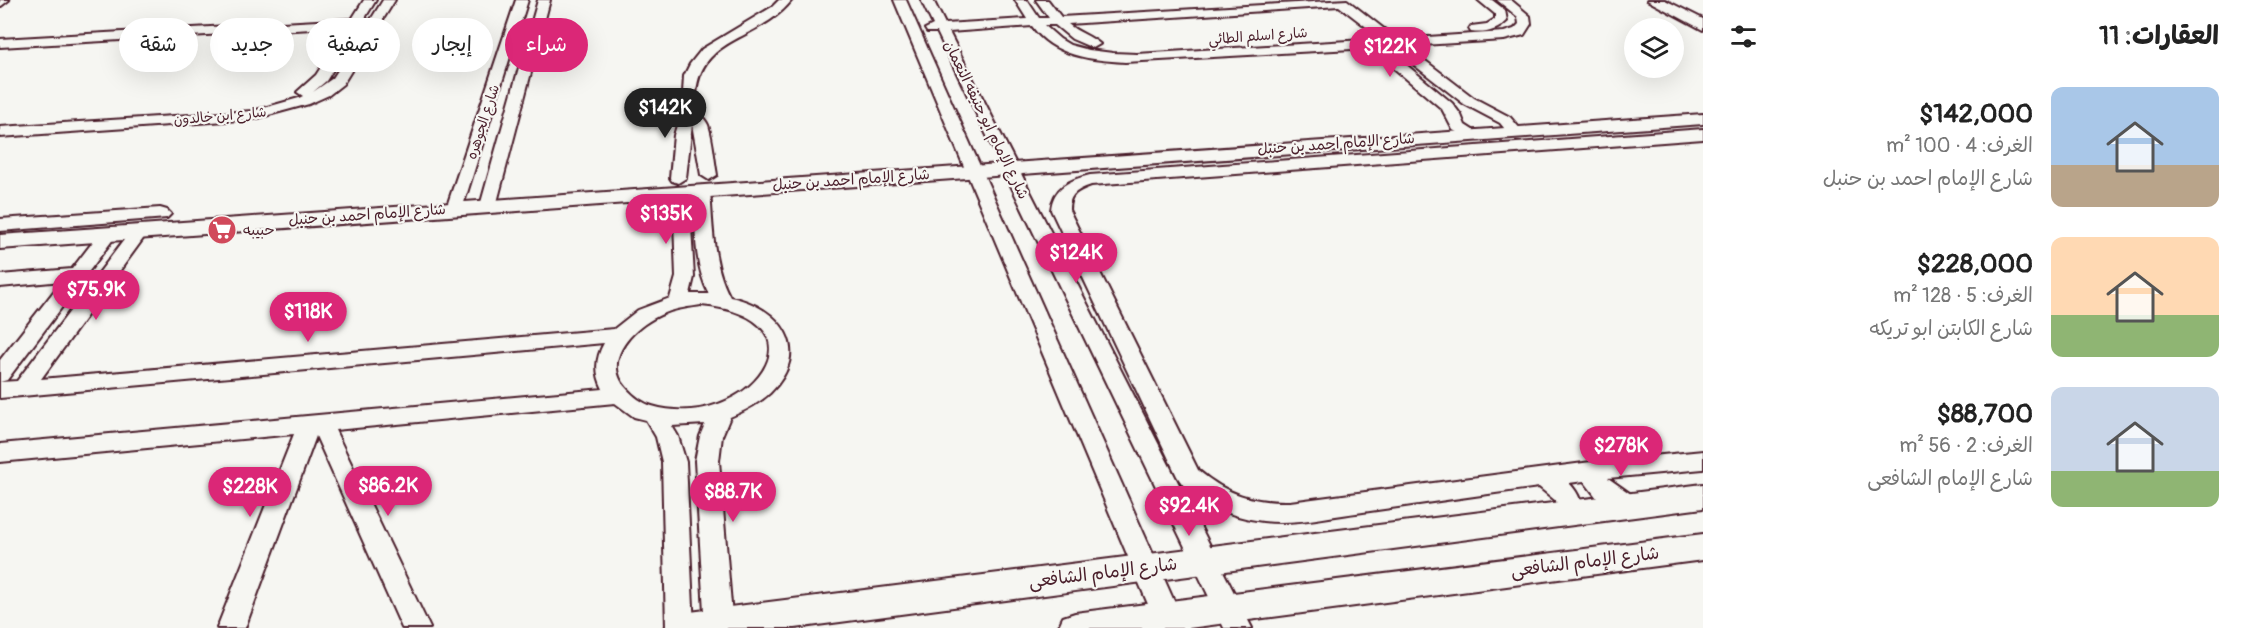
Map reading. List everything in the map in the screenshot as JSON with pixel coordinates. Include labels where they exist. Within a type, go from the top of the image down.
[{"type":"street","name":"شارع ابن خالدون","points":[[359,18],[370,0]]},
{"type":"street","name":"شارع ابن خالدون","points":[[378,18],[389,0]]},
{"type":"street","name":"شارع الجوهره","points":[[457,201],[522,0]]},
{"type":"street","name":"شارع الجوهره","points":[[490,198],[544,0]]},
{"type":"street","points":[[679,302],[686,277],[680,185],[682,135],[689,109],[691,76],[707,52],[776,10],[786,0]]},
{"type":"street","name":"شارع الإمام ابو حنيفه النعمان","points":[[900,0],[1169,622]]},
{"type":"street","name":"شارع الإمام ابو حنيفه النعمان","points":[[927,0],[1233,618]]},
{"type":"street","name":"شارع اسلم الطائي","points":[[1021,0],[1044,33],[1066,46],[1090,54],[1118,58],[1379,39],[1490,28],[1501,21],[1501,13],[1484,0]]},
{"type":"street","name":"شارع اسلم الطائي","points":[[1042,0],[1074,37],[1091,44],[1133,50],[1504,36],[1519,32],[1526,24],[1524,16],[1503,0]]},
{"type":"street","points":[[911,26],[1235,0]]},
{"type":"street","points":[[1654,0],[1703,25]]},
{"type":"street","points":[[1678,0],[1703,11]]},
{"type":"street","points":[[1185,5],[1340,1],[1447,106],[1458,127],[1471,134]]},
{"type":"street","points":[[1320,2],[1506,124]]},
{"type":"street","points":[[0,43],[306,29]]},
{"type":"street","points":[[0,49],[209,34]]},
{"type":"street","name":"شارع ابن خالدون","points":[[0,132],[255,106],[289,99],[314,86],[325,72]]},
{"type":"street","name":"شارع ابن خالدون","points":[[0,123],[254,115],[304,101],[324,92],[338,81],[344,72]]},
{"type":"street","name":"شارع الإمام احمد بن حنبل","points":[[1006,160],[1471,134],[1506,124],[1703,104]]},
{"type":"street","points":[[689,109],[700,124],[706,183],[709,274],[722,300]]},
{"type":"street","name":"شارع الإمام احمد بن حنبل","points":[[0,241],[139,232],[490,198],[971,163],[1455,120],[1506,124],[1703,118]]},
{"type":"street","points":[[1703,134],[1090,180],[1076,184],[1065,191],[1060,200],[1060,210],[1189,476],[1204,490],[1224,502],[1257,512],[1290,512],[1591,471],[1703,460]]},
{"type":"street","name":"شارع الإمام احمد بن حنبل","points":[[8,224],[457,201]]},
{"type":"street","points":[[0,241],[8,224]]},
{"type":"street","points":[[23,388],[139,232]]},
{"type":"street","points":[[0,375],[108,234]]},
{"type":"street","points":[[0,280],[77,274]]},
{"type":"street","points":[[722,300],[745,307],[763,317],[776,331],[781,349],[778,367],[766,385],[747,401],[721,412],[687,418],[653,414],[634,406],[619,395],[611,384],[607,372],[607,359],[611,346],[619,335],[645,315],[679,302],[722,300]]},
{"type":"street","points":[[0,390],[619,335]]},
{"type":"street","points":[[0,453],[619,395]]},
{"type":"street","points":[[719,626],[707,461],[711,436],[721,412]]},
{"type":"street","points":[[653,414],[667,436],[674,462],[681,628]]},
{"type":"street","points":[[231,628],[315,424]]},
{"type":"street","points":[[315,424],[416,628]]},
{"type":"street","points":[[1591,471],[1606,492],[1626,504]]},
{"type":"street","points":[[1541,478],[1561,490],[1570,505],[1570,512]]},
{"type":"street","name":"شارع الإمام الشافعى","points":[[681,628],[719,626],[1145,567],[1703,496]]},
{"type":"street","name":"شارع الإمام الشافعى","points":[[1075,628],[1233,618],[1703,547]]},
{"type":"place","name":"حبيبه","points":[[222,230]]}]
